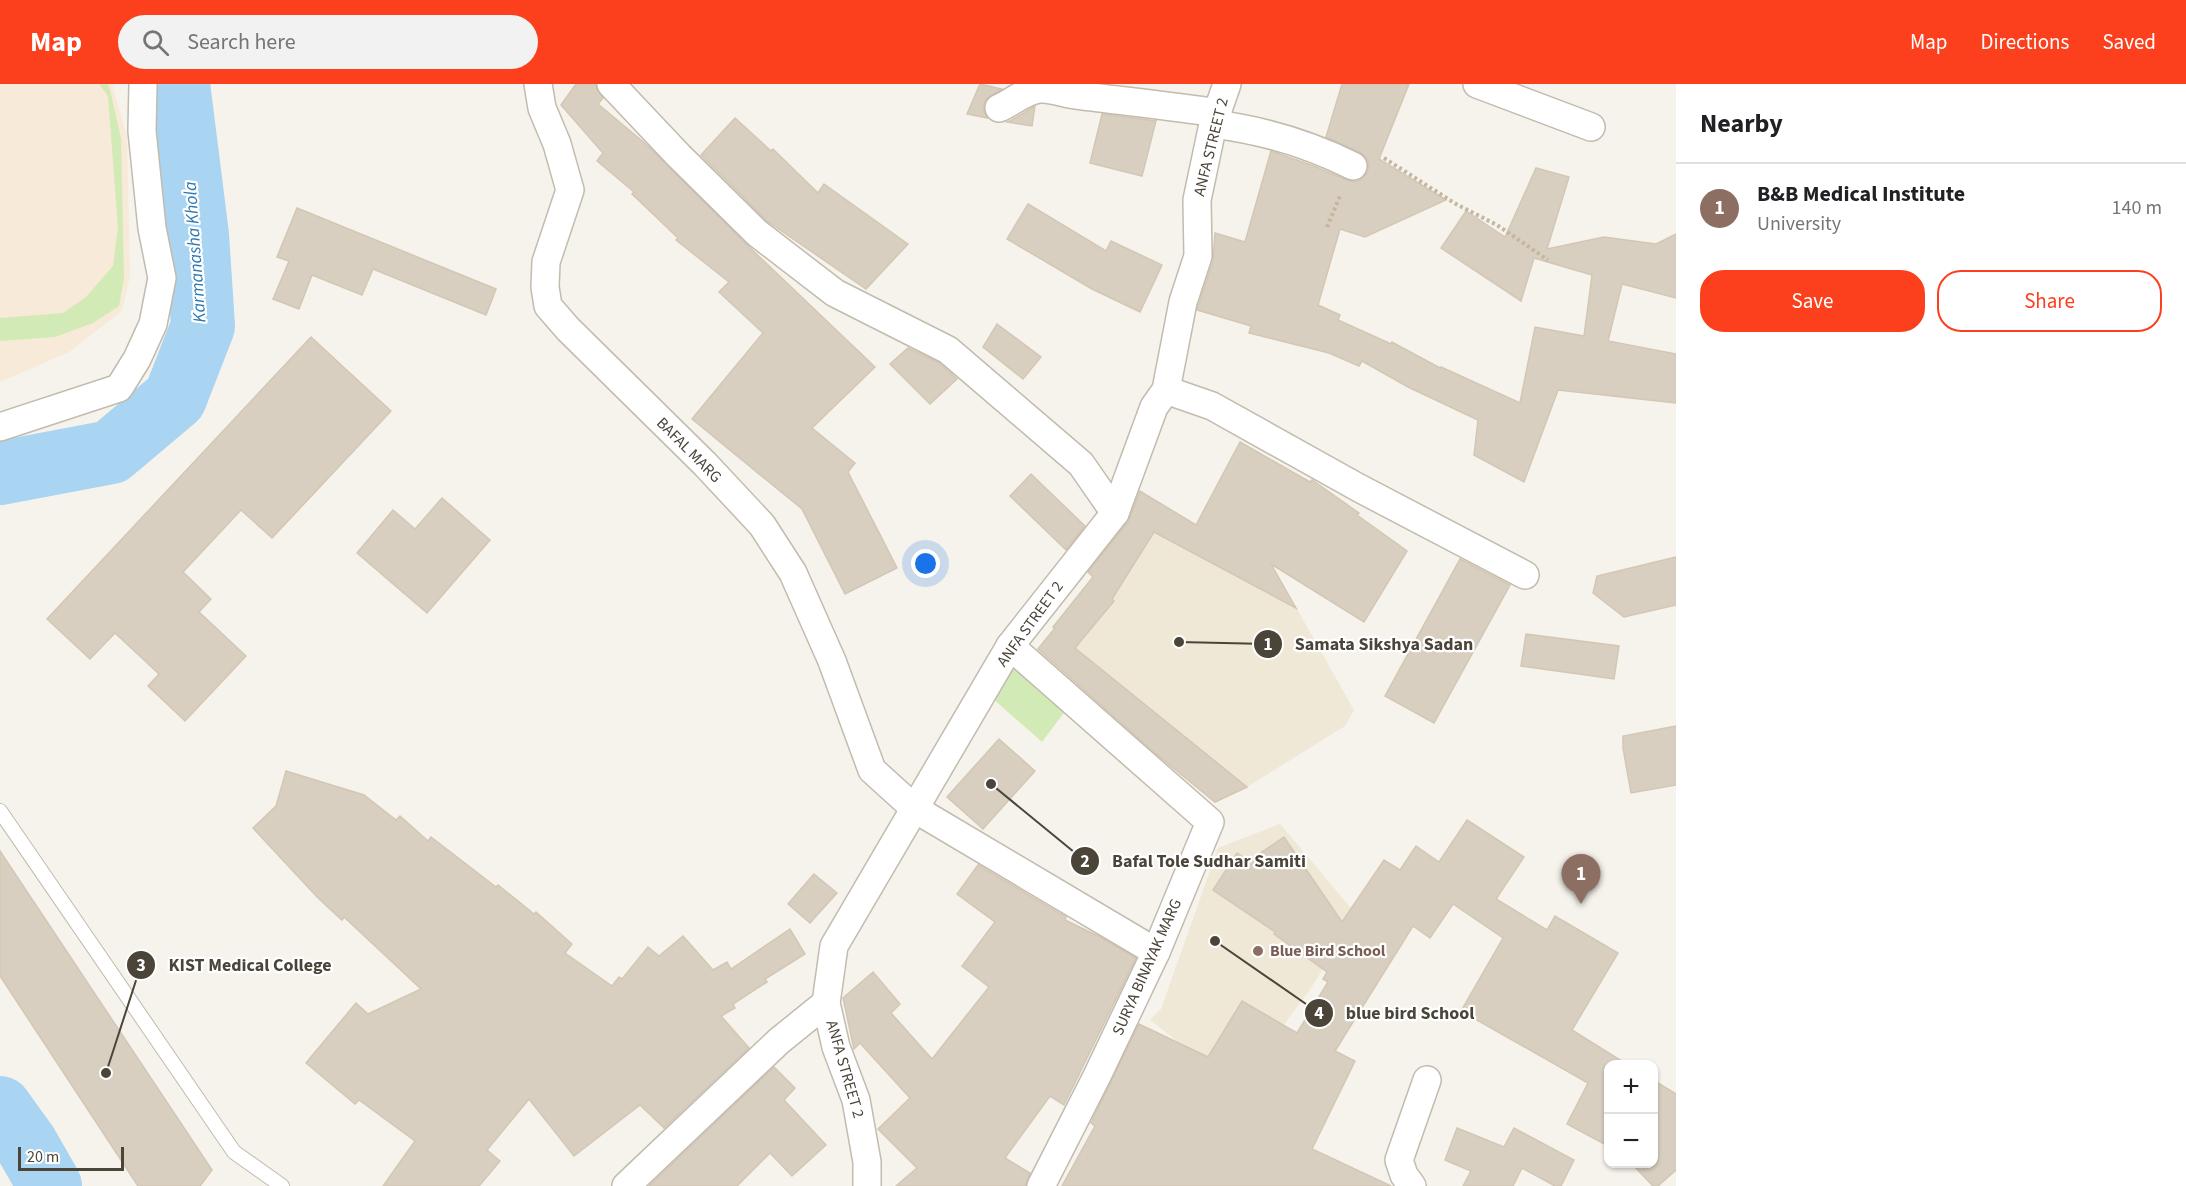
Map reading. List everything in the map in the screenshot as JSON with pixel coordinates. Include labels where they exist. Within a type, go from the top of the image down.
[{"type":"street","points":[[0,427],[119,388],[137,359],[153,324],[162,278],[152,228],[143,142],[142,84]]},
{"type":"street","name":"BAFAL MARG","points":[[538,84],[542,108],[570,190],[546,261],[545,287],[548,306],[568,329],[705,464],[762,525],[793,573],[832,661],[872,770],[915,809],[1156,952]]},
{"type":"street","points":[[611,84],[678,156],[757,233],[835,292],[948,350],[1081,464],[1115,513]]},
{"type":"street","points":[[1208,84],[1216,118]]},
{"type":"street","name":"ANFA STREET 2","points":[[867,1186],[867,1162],[856,1100],[836,1047],[826,1003],[834,946],[1010,645],[1115,513],[1154,407],[1166,390],[1183,302],[1198,256],[1197,200],[1216,118],[1227,84]]},
{"type":"street","points":[[1477,84],[1591,127]]},
{"type":"street","points":[[999,108],[1030,91],[1041,89],[1074,95],[1137,101],[1216,118],[1322,150],[1353,166]]},
{"type":"street","points":[[1166,390],[1212,406],[1359,488],[1525,574]]},
{"type":"street","name":"SURYA BINAYAK MARG","points":[[1010,645],[1209,822],[1156,952],[1041,1186]]},
{"type":"street","points":[[626,1186],[779,1041],[826,1003]]},
{"type":"street","points":[[1413,1186],[1404,1175],[1399,1160],[1427,1080]]},
{"type":"lane","points":[[0,811],[234,1152],[282,1186]]},
{"type":"path","points":[[1327,227],[1353,166],[1383,157],[1456,204],[1497,225],[1548,260]]},
{"type":"shaded area","points":[[0,84],[112,84],[127,137],[130,276],[122,311],[69,352],[0,382]]},
{"type":"shaded area","points":[[1139,491],[1276,572],[1354,710],[1345,726],[1247,787],[1215,802],[1034,654],[1090,581]]},
{"type":"shaded area","name":"Blue Bird School","points":[[1280,824],[1357,915],[1311,988],[1242,1082],[1201,1060],[1150,1020],[1161,1009],[1218,848]]},
{"type":"green space","points":[[99,84],[108,84],[121,138],[124,278],[119,306],[93,323],[55,337],[0,341],[0,318],[63,313],[86,297],[113,266],[118,228],[108,96]]},
{"type":"green space","points":[[1011,665],[1066,710],[1042,742],[992,698]]},
{"type":"building","points":[[576,84],[596,84],[603,98],[598,104],[647,145],[746,244],[875,367],[812,428],[855,463],[848,472],[897,568],[845,594],[802,509],[692,419],[763,333],[719,292],[729,282],[676,240],[678,238],[632,194],[634,192],[597,161],[603,153],[561,105]]},
{"type":"building","points":[[980,84],[1002,89],[986,99],[983,107],[987,118],[967,114]]},
{"type":"building","points":[[1342,84],[1409,84],[1379,159],[1446,200],[1365,237],[1340,229],[1318,305],[1340,315],[1338,320],[1391,344],[1392,342],[1440,368],[1520,403],[1535,327],[1584,336],[1592,275],[1534,258],[1521,301],[1441,248],[1466,211],[1505,237],[1536,168],[1569,177],[1547,249],[1604,237],[1656,244],[1676,234],[1676,298],[1622,284],[1608,341],[1676,354],[1676,403],[1558,390],[1524,482],[1474,455],[1478,420],[1408,387],[1362,361],[1359,366],[1329,353],[1249,333],[1251,326],[1197,310],[1213,261],[1215,233],[1245,242],[1271,151],[1355,182],[1367,173],[1369,165],[1366,157],[1326,137]]},
{"type":"building","points":[[1035,106],[1032,126],[1007,122],[1012,120]]},
{"type":"building","points":[[1102,114],[1156,121],[1142,176],[1090,163]]},
{"type":"building","points":[[735,118],[771,151],[773,149],[818,193],[824,184],[908,244],[866,289],[767,221],[701,155]]},
{"type":"building","points":[[1028,204],[1106,251],[1111,241],[1162,265],[1140,312],[1092,289],[1007,239]]},
{"type":"building","points":[[297,208],[496,289],[486,315],[373,269],[362,295],[312,275],[299,309],[273,299],[289,261],[277,257]]},
{"type":"building","points":[[997,324],[1041,357],[1023,379],[983,347]]},
{"type":"building","points":[[311,337],[391,411],[272,538],[241,510],[183,572],[211,599],[199,612],[246,656],[185,721],[148,686],[159,674],[115,633],[90,659],[47,619]]},
{"type":"building","points":[[908,348],[939,363],[957,379],[930,404],[890,364]]},
{"type":"building","points":[[1240,442],[1310,482],[1312,480],[1407,551],[1364,622],[1271,564],[1296,608],[1154,532],[1112,599],[1114,601],[1075,648],[1247,787],[1215,802],[1155,753],[1038,649],[1093,577],[1088,572],[1128,522],[1140,491],[1196,525]]},
{"type":"building","points":[[1031,474],[1085,526],[1066,550],[1010,496]]},
{"type":"building","points":[[442,498],[490,540],[427,613],[357,553],[393,510],[415,529]]},
{"type":"building","points":[[1676,557],[1676,605],[1624,617],[1593,593],[1597,576]]},
{"type":"building","points":[[1460,559],[1510,585],[1434,723],[1385,696]]},
{"type":"building","points":[[1526,634],[1619,646],[1614,679],[1521,666]]},
{"type":"building","points":[[1676,726],[1676,785],[1631,793],[1623,736]]},
{"type":"building","points":[[999,739],[1035,771],[983,829],[947,797]]},
{"type":"building","points":[[286,771],[364,795],[396,820],[400,816],[428,841],[431,837],[496,887],[498,885],[534,914],[536,912],[572,944],[565,953],[612,986],[619,977],[622,979],[648,947],[659,956],[683,936],[713,970],[727,962],[731,969],[790,929],[805,954],[765,979],[767,982],[733,1004],[735,1008],[721,1016],[749,1048],[664,1128],[640,1105],[574,1156],[529,1099],[487,1150],[500,1161],[479,1186],[383,1186],[415,1141],[359,1100],[355,1104],[306,1063],[356,1003],[368,1014],[421,989],[344,917],[342,920],[318,898],[253,828],[276,806]]},
{"type":"building","points":[[1467,820],[1524,857],[1496,899],[1547,930],[1555,916],[1618,953],[1572,1030],[1620,1060],[1604,1060],[1604,1144],[1567,1124],[1588,1083],[1461,1011],[1503,938],[1453,904],[1430,938],[1413,926],[1335,1051],[1355,1061],[1312,1149],[1391,1186],[1062,1186],[1095,1126],[1091,1123],[1139,1024],[1208,1057],[1242,1001],[1297,1033],[1328,982],[1323,979],[1327,972],[1274,934],[1275,932],[1213,890],[1237,853],[1249,861],[1284,837],[1342,922],[1384,860],[1400,870],[1416,846],[1439,862]]},
{"type":"building","points":[[0,851],[212,1170],[200,1186],[138,1186],[0,976]]},
{"type":"building","points":[[978,865],[1066,917],[1065,920],[1136,958],[1064,1105],[1050,1096],[1005,1158],[1030,1173],[1025,1186],[896,1186],[917,1168],[878,1129],[910,1098],[860,1043],[854,1049],[843,998],[873,972],[900,1004],[891,1013],[932,1059],[989,987],[962,966],[995,922],[957,894]]},
{"type":"building","points":[[814,874],[837,893],[810,923],[788,904]]},
{"type":"building","points":[[774,1067],[795,1088],[784,1100],[826,1145],[792,1176],[770,1153],[737,1186],[649,1186]]},
{"type":"building","points":[[1658,1083],[1676,1094],[1676,1170],[1658,1186],[1653,1186],[1636,1168],[1658,1168]]},
{"type":"building","points":[[1457,1128],[1504,1147],[1514,1128],[1574,1160],[1561,1186],[1555,1186],[1522,1168],[1513,1186],[1463,1186],[1471,1171],[1445,1160]]},
{"type":"waterway","name":"Karmanasha Khola","points":[[0,473],[111,452],[175,398],[203,326],[197,235],[178,84]]},
{"type":"waterway","name":"Karmanasha Khola","points":[[0,1108],[26,1144],[50,1186]]},
{"type":"place","name":"Samata Sikshya Sadan","points":[[1179,642]]},
{"type":"place","name":"Bafal Tole Sudhar Samiti","points":[[991,784]]},
{"type":"place","name":"B&B Medical Institute","points":[[1581,904]]},
{"type":"place","name":"blue bird School","points":[[1215,941]]},
{"type":"place","name":"Blue Bird School","points":[[1258,951]]},
{"type":"place","name":"KIST Medical College","points":[[106,1073]]}]
